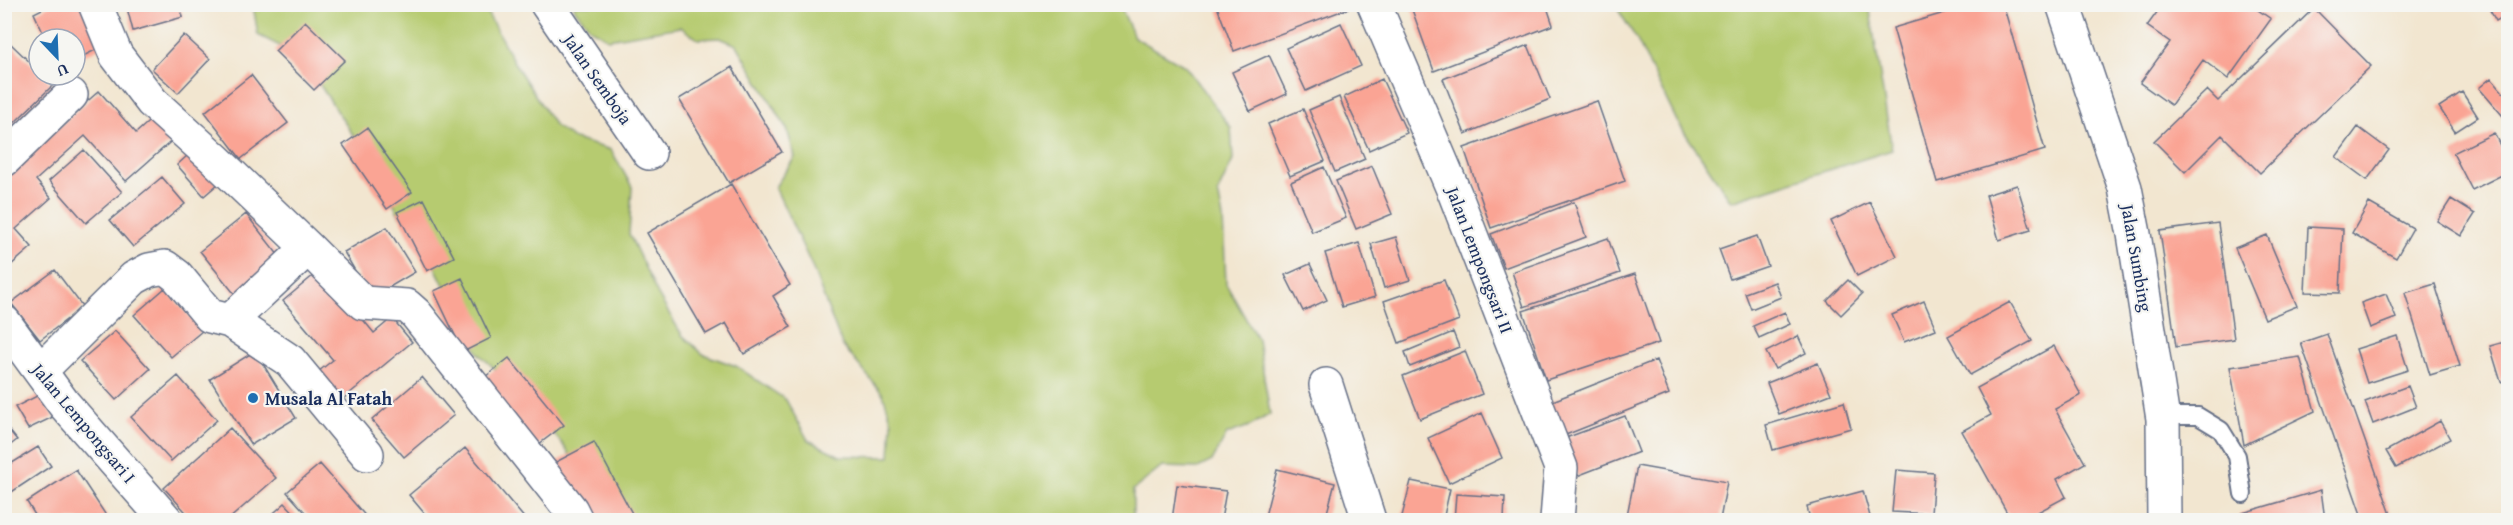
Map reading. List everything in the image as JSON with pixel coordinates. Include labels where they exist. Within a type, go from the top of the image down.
[{"type":"street","points":[[95,4],[116,55],[152,102],[215,159],[363,303],[407,306],[416,314],[571,510],[576,520]]},
{"type":"street","name":"Jalan Semboja","points":[[547,4],[649,153]]},
{"type":"street","name":"Jalan Lempongsari II","points":[[1374,4],[1455,194],[1561,468],[1557,520]]},
{"type":"street","name":"Jalan Sumbing","points":[[2063,4],[2125,188],[2163,419],[2164,520]]},
{"type":"street","points":[[4,160],[71,94]]},
{"type":"street","points":[[230,321],[308,248]]},
{"type":"street","points":[[40,371],[134,278],[149,270],[165,267],[177,276],[210,316],[230,321],[290,361],[367,454]]},
{"type":"street","name":"Jalan Lempongsari I","points":[[4,322],[64,404],[166,520]]},
{"type":"street","points":[[1326,385],[1369,520]]},
{"type":"lane","points":[[2163,419],[2198,416],[2220,430],[2237,456],[2243,495]]},
{"type":"green space","points":[[253,5],[483,5],[515,64],[555,126],[574,139],[611,150],[632,187],[629,234],[658,295],[682,335],[703,354],[736,366],[786,400],[808,440],[840,456],[890,457],[892,422],[883,394],[842,345],[811,264],[775,187],[795,157],[787,129],[737,45],[720,38],[698,39],[680,27],[608,39],[591,29],[575,10],[574,5],[1120,5],[1134,37],[1185,66],[1231,128],[1233,160],[1218,192],[1223,218],[1226,284],[1258,340],[1270,414],[1252,425],[1227,434],[1212,461],[1198,468],[1162,467],[1133,490],[1133,520],[615,520],[563,445],[517,389],[478,353],[432,261],[399,215],[378,173],[316,79],[282,47],[258,35]]},
{"type":"green space","points":[[1615,5],[1869,5],[1892,150],[1731,201],[1677,121],[1636,38]]},
{"type":"building","points":[[52,4],[87,4],[106,45],[87,54],[87,27],[40,27],[34,13]]},
{"type":"building","points":[[126,4],[179,4],[183,17],[133,31]]},
{"type":"building","points":[[1216,4],[1360,4],[1234,51]]},
{"type":"building","points":[[1410,4],[1546,4],[1553,25],[1434,71]]},
{"type":"building","points":[[1975,4],[2003,4],[2045,150],[1937,182],[1893,28]]},
{"type":"building","points":[[2163,4],[2254,4],[2252,6],[2271,19],[2228,79],[2203,60],[2171,105],[2140,83],[2170,42],[2147,26]]},
{"type":"building","points":[[2487,5],[2508,5],[2508,14],[2496,21]]},
{"type":"building","points":[[2314,8],[2371,66],[2260,173],[2222,135],[2185,172],[2154,141],[2207,90],[2218,101]]},
{"type":"building","points":[[305,21],[345,60],[314,90],[275,51]]},
{"type":"building","points":[[1341,23],[1361,66],[1306,91],[1286,48]]},
{"type":"building","points":[[184,35],[210,59],[178,93],[152,69]]},
{"type":"building","points":[[10,43],[27,59],[27,87],[51,87],[12,125],[4,118],[4,48]]},
{"type":"building","points":[[1528,45],[1550,99],[1465,134],[1443,79]]},
{"type":"building","points":[[1269,55],[1287,94],[1250,111],[1232,72]]},
{"type":"building","points":[[732,67],[782,152],[729,183],[679,99]]},
{"type":"building","points":[[251,75],[288,123],[241,159],[205,112]]},
{"type":"building","points":[[2491,78],[2508,98],[2508,122],[2479,88]]},
{"type":"building","points":[[1382,79],[1407,133],[1369,150],[1344,97]]},
{"type":"building","points":[[99,91],[136,133],[156,115],[176,137],[126,181],[85,136],[36,180],[51,198],[16,229],[32,247],[4,271],[4,175]]},
{"type":"building","points":[[2462,92],[2478,117],[2455,132],[2439,107]]},
{"type":"building","points":[[1339,97],[1365,159],[1335,172],[1309,110]]},
{"type":"building","points":[[1597,101],[1625,181],[1491,228],[1464,148]]},
{"type":"building","points":[[1303,109],[1325,161],[1290,176],[1268,124]]},
{"type":"building","points":[[2358,127],[2389,150],[2367,180],[2336,157]]},
{"type":"building","points":[[367,128],[412,192],[387,209],[343,145]]},
{"type":"building","points":[[2494,133],[2508,162],[2508,172],[2472,190],[2453,153]]},
{"type":"building","points":[[198,146],[226,177],[204,196],[177,165]]},
{"type":"building","points":[[84,150],[122,192],[86,223],[49,181]]},
{"type":"building","points":[[1372,166],[1392,214],[1356,229],[1336,181]]},
{"type":"building","points":[[1324,167],[1346,218],[1312,232],[1291,182]]},
{"type":"building","points":[[162,177],[185,204],[133,247],[110,220]]},
{"type":"building","points":[[731,184],[790,285],[773,296],[791,327],[744,354],[726,323],[706,334],[647,233]]},
{"type":"building","points":[[2017,185],[2031,230],[1999,240],[1986,195]]},
{"type":"building","points":[[424,199],[454,257],[427,271],[397,212]]},
{"type":"building","points":[[2451,199],[2475,214],[2461,236],[2437,221]]},
{"type":"building","points":[[1574,202],[1586,237],[1504,268],[1491,234]]},
{"type":"building","points":[[1870,202],[1897,256],[1857,276],[1831,221]]},
{"type":"building","points":[[2369,203],[2413,228],[2396,258],[2352,233]]},
{"type":"building","points":[[246,214],[283,261],[237,297],[200,251]]},
{"type":"building","points":[[2218,223],[2234,339],[2176,347],[2160,231]]},
{"type":"building","points":[[387,227],[415,272],[371,298],[344,252]]},
{"type":"building","points":[[2308,227],[2343,229],[2340,293],[2305,292]]},
{"type":"building","points":[[2267,235],[2297,306],[2265,319],[2235,248]]},
{"type":"building","points":[[1757,236],[1768,266],[1730,279],[1719,249]]},
{"type":"building","points":[[1396,237],[1410,280],[1384,288],[1371,244]]},
{"type":"building","points":[[1608,238],[1620,273],[1524,307],[1512,272]]},
{"type":"building","points":[[1359,243],[1375,297],[1342,307],[1325,253]]},
{"type":"building","points":[[1310,264],[1327,300],[1303,311],[1285,275]]},
{"type":"building","points":[[321,269],[374,333],[392,318],[412,342],[338,403],[314,375],[333,360],[283,301]]},
{"type":"building","points":[[55,270],[83,307],[40,340],[11,303]]},
{"type":"building","points":[[1635,274],[1659,343],[1546,380],[1523,311]]},
{"type":"building","points":[[462,278],[491,338],[463,352],[434,291]]},
{"type":"building","points":[[1444,280],[1459,320],[1399,343],[1384,301]]},
{"type":"building","points":[[1848,280],[1862,294],[1841,315],[1827,301]]},
{"type":"building","points":[[1775,282],[1781,297],[1751,309],[1745,293]]},
{"type":"building","points":[[2435,284],[2460,366],[2430,375],[2405,293]]},
{"type":"building","points":[[165,288],[202,331],[171,357],[134,315]]},
{"type":"building","points":[[2386,294],[2396,318],[2370,328],[2361,303]]},
{"type":"building","points":[[1924,301],[1936,329],[1904,342],[1892,315]]},
{"type":"building","points":[[2010,302],[2032,341],[1970,375],[1948,336]]},
{"type":"building","points":[[1785,312],[1790,324],[1759,338],[1753,326]]},
{"type":"building","points":[[115,331],[150,369],[116,400],[80,361]]},
{"type":"building","points":[[1453,332],[1459,347],[1410,367],[1405,352]]},
{"type":"building","points":[[2327,334],[2393,520],[2363,520],[2301,343]]},
{"type":"building","points":[[1798,336],[1806,353],[1775,369],[1766,352]]},
{"type":"building","points":[[2397,336],[2408,370],[2367,383],[2356,349]]},
{"type":"building","points":[[2508,341],[2508,379],[2501,382],[2490,346]]},
{"type":"building","points":[[2054,346],[2081,395],[2055,409],[2085,463],[2057,479],[2066,497],[2023,520],[2011,520],[1962,431],[1991,415],[1977,388]]},
{"type":"building","name":"Musala Al Fatah","points":[[255,351],[296,418],[251,445],[210,379]]},
{"type":"building","points":[[1465,351],[1482,394],[1420,419],[1403,376]]},
{"type":"building","points":[[2300,357],[2315,411],[2244,445],[2230,367]]},
{"type":"building","points":[[509,358],[564,425],[535,447],[481,380]]},
{"type":"building","points":[[1656,360],[1669,394],[1553,440],[1540,406]]},
{"type":"building","points":[[1818,363],[1831,394],[1779,414],[1767,383]]},
{"type":"building","points":[[178,376],[217,420],[171,461],[131,417]]},
{"type":"building","points":[[422,377],[454,415],[404,457],[372,420]]},
{"type":"building","points":[[2408,386],[2416,407],[2373,424],[2365,402]]},
{"type":"building","points":[[41,394],[53,417],[28,429],[15,407]]},
{"type":"building","points":[[1844,402],[1851,428],[1773,450],[1766,425]]},
{"type":"building","points":[[1482,413],[1502,458],[1449,483],[1428,438]]},
{"type":"building","points":[[1625,416],[1639,452],[1577,476],[1563,439]]},
{"type":"building","points":[[2440,421],[2450,439],[2396,468],[2386,451]]},
{"type":"building","points":[[4,424],[17,440],[4,450]]},
{"type":"building","points":[[230,428],[276,478],[228,520],[193,520],[164,488]]},
{"type":"building","points":[[594,442],[635,519],[585,520],[554,463]]},
{"type":"building","points":[[38,447],[51,466],[4,497],[4,468]]},
{"type":"building","points":[[465,448],[526,520],[430,520],[409,495]]},
{"type":"building","points":[[320,464],[369,520],[312,520],[287,492]]},
{"type":"building","points":[[1637,466],[1727,482],[1720,520],[1626,520]]},
{"type":"building","points":[[1277,469],[1335,483],[1325,520],[1264,520]]},
{"type":"building","points":[[76,470],[109,520],[38,520],[27,502]]},
{"type":"building","points":[[1896,470],[1934,473],[1931,514],[1892,512]]},
{"type":"building","points":[[1411,481],[1450,489],[1443,520],[1401,520]]},
{"type":"building","points":[[1177,485],[1226,491],[1221,520],[1172,520]]},
{"type":"building","points":[[2321,490],[2325,520],[2241,520],[2239,514]]},
{"type":"building","points":[[1863,491],[1871,520],[1810,520],[1807,506]]},
{"type":"building","points":[[1456,494],[1505,497],[1504,520],[1454,520]]},
{"type":"building","points":[[285,503],[301,520],[266,520]]},
{"type":"place","name":"Musala Al Fatah","points":[[253,398]]}]
